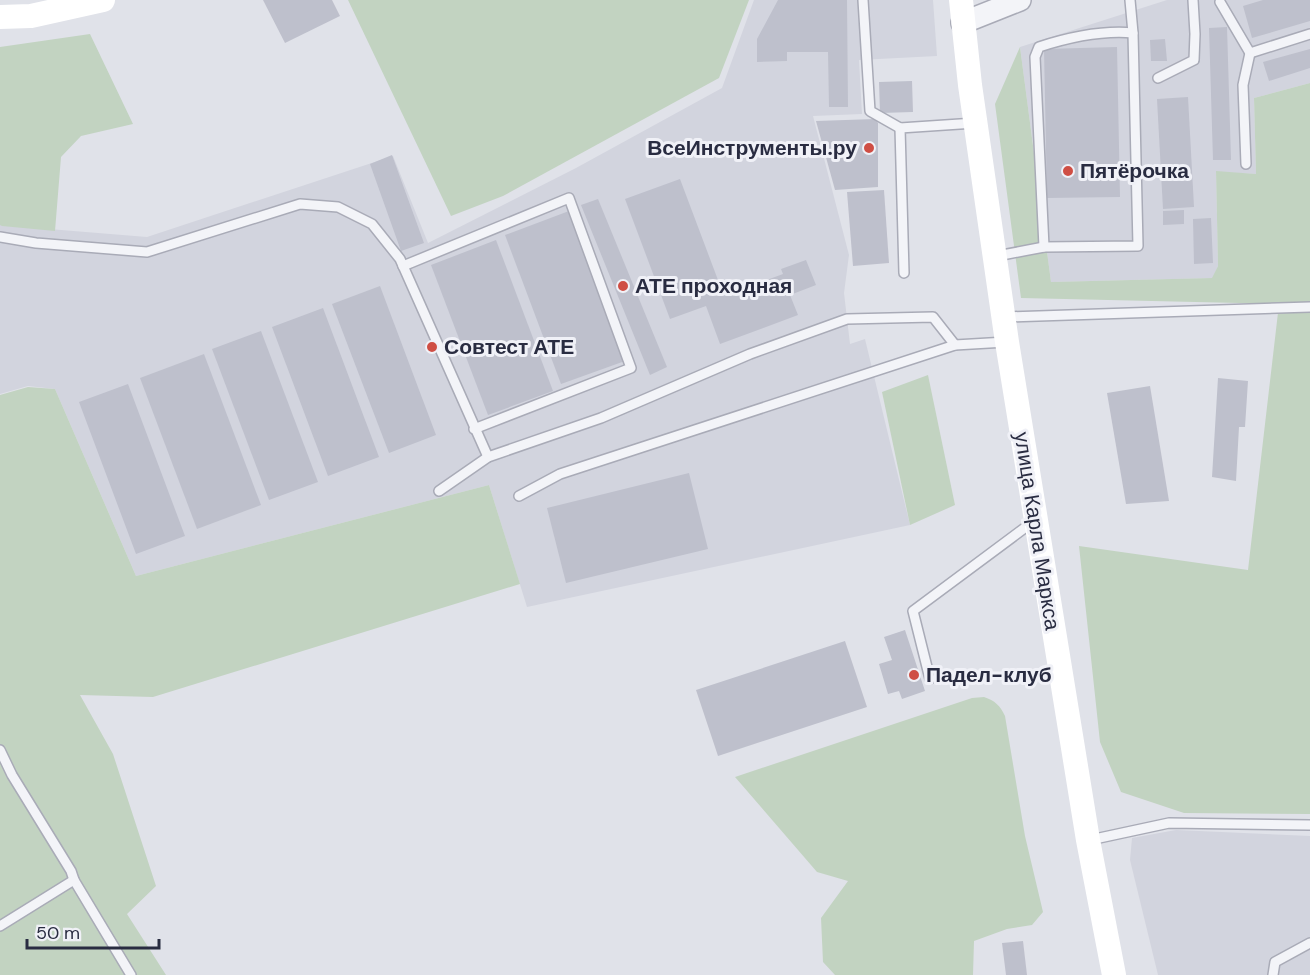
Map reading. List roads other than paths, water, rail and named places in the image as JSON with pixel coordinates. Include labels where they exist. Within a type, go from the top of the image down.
[{"type":"main road","points":[[0,17],[31,16],[103,0]]},
{"type":"main road","name":"улица Карла Маркса","points":[[961,12],[1003,317],[1088,840],[1114,975]]},
{"type":"street","points":[[961,12],[1020,0]]},
{"type":"lane","points":[[863,0],[870,111],[900,128],[975,123]]},
{"type":"lane","points":[[994,256],[1044,247],[1138,246],[1133,33],[1130,0]]},
{"type":"lane","points":[[1158,78],[1194,60],[1196,34],[1193,0]]},
{"type":"lane","points":[[1222,1],[1250,53],[1243,85],[1246,164]]},
{"type":"lane","points":[[1044,247],[1035,57],[1039,47],[1066,38],[1115,31],[1133,33]]},
{"type":"lane","points":[[1250,53],[1310,34]]},
{"type":"lane","points":[[900,128],[904,273]]},
{"type":"lane","points":[[403,266],[569,198],[631,368],[474,429]]},
{"type":"lane","points":[[0,237],[36,243],[147,252],[300,204],[338,207],[372,224],[400,259],[488,457]]},
{"type":"lane","points":[[1003,317],[1310,307]]},
{"type":"lane","points":[[439,491],[488,457],[601,418],[750,354],[847,319],[933,317],[955,345]]},
{"type":"lane","points":[[519,496],[560,474],[955,345],[1007,342]]},
{"type":"lane","points":[[930,680],[912,611],[1036,520]]},
{"type":"lane","points":[[0,750],[12,775],[131,975]]},
{"type":"lane","points":[[0,771],[12,775]]},
{"type":"lane","points":[[1088,840],[1169,823],[1310,825]]},
{"type":"lane","points":[[0,926],[75,880]]},
{"type":"lane","points":[[1273,975],[1275,962],[1310,943]]},
{"type":"place","name":"ВсеИнструменты.ру","points":[[869,148]]},
{"type":"place","name":"Пятёрочка","points":[[1068,171]]},
{"type":"place","name":"АТЕ проходная","points":[[623,286]]},
{"type":"place","name":"Совтест АТЕ","points":[[432,347]]},
{"type":"place","name":"Падел-клуб","points":[[914,675]]}]
